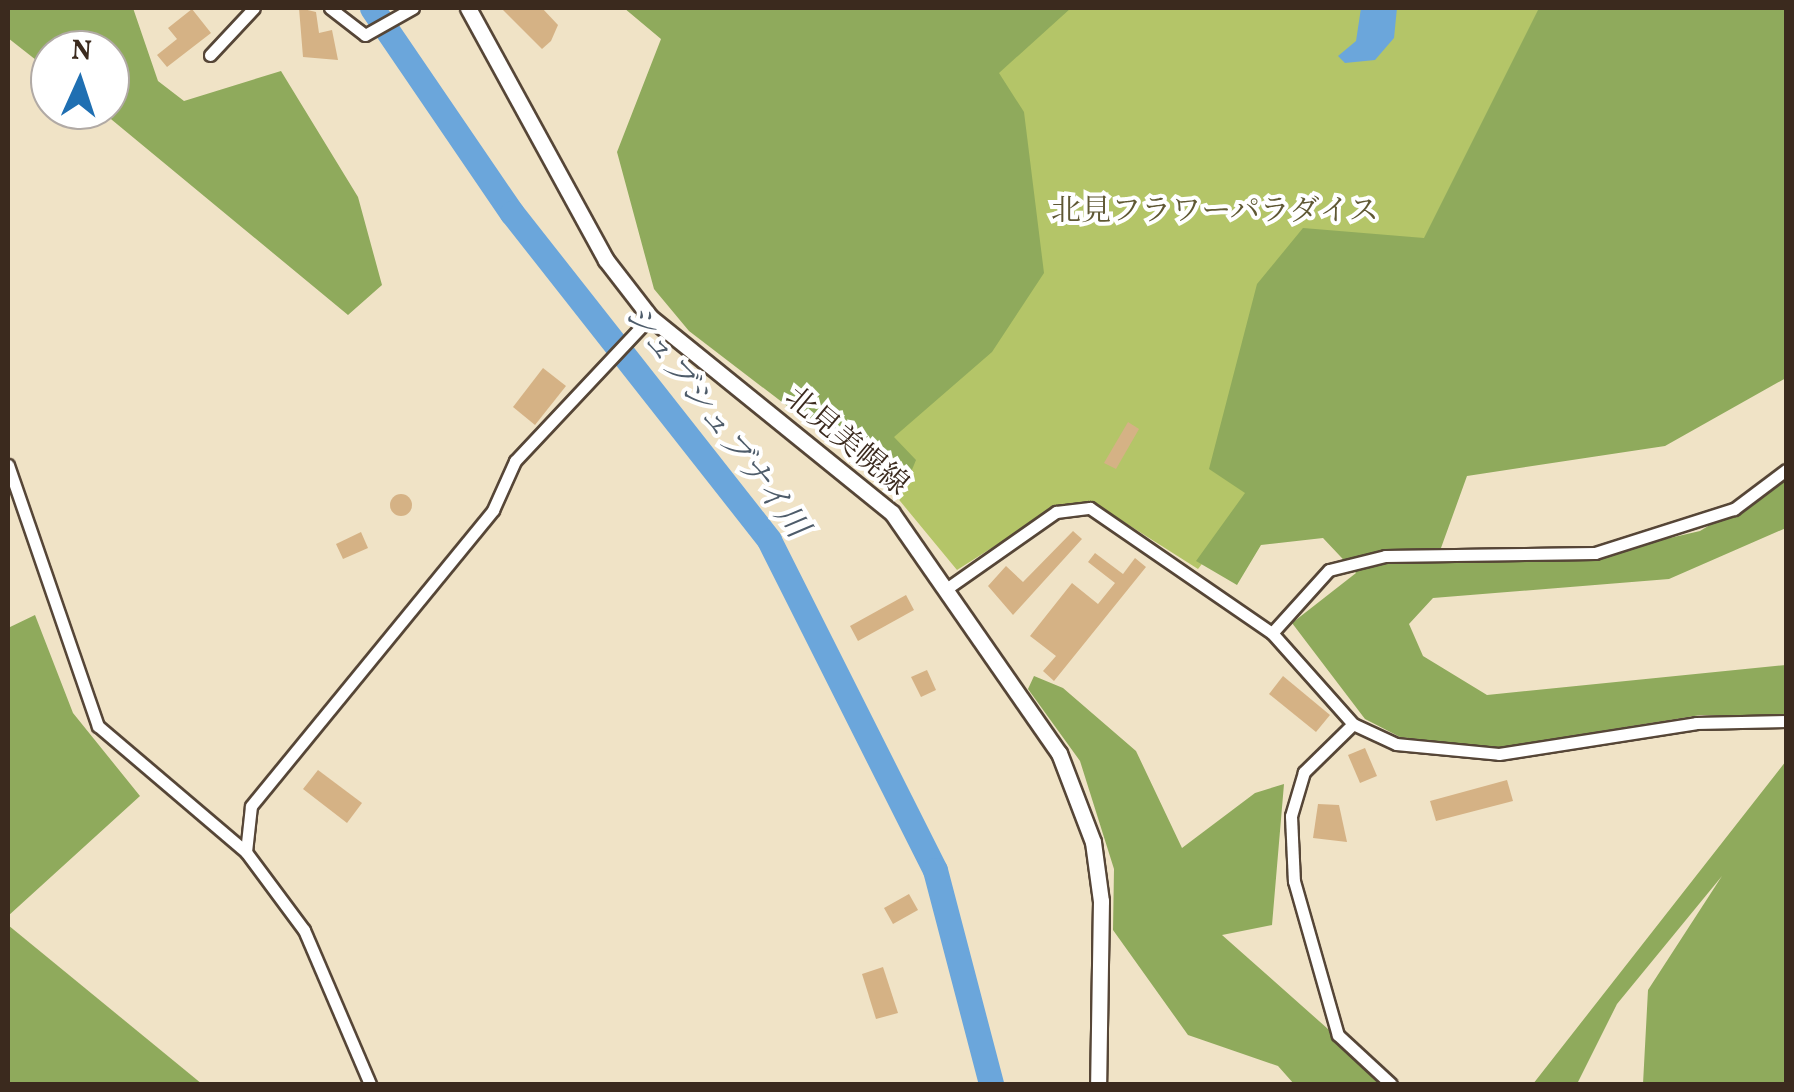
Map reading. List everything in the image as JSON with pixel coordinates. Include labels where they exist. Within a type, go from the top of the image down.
[{"type":"main road","name":"北見美幌線","points":[[468,8],[606,260],[650,317],[892,513],[950,587],[1080,797],[1101,901],[1098,1084]]},
{"type":"street","points":[[210,55],[254,8]]},
{"type":"street","points":[[330,8],[354,32],[377,32],[413,8]]},
{"type":"street","points":[[246,852],[251,806],[494,510],[515,461],[611,353],[650,317]]},
{"type":"street","points":[[8,465],[98,726],[246,852],[304,930],[370,1084]]},
{"type":"street","points":[[1272,633],[1330,570],[1385,556],[1595,553],[1734,509],[1786,470]]},
{"type":"street","points":[[950,587],[1056,512],[1090,508],[1272,633],[1353,724],[1419,751],[1466,756],[1696,723],[1786,721]]},
{"type":"street","points":[[1353,724],[1304,772],[1291,816],[1294,880],[1338,1034],[1391,1084]]},
{"type":"green space","points":[[8,8],[133,8],[158,81],[184,101],[281,71],[358,197],[382,285],[348,315],[124,130],[130,130],[130,30],[30,30],[30,55],[8,38]]},
{"type":"green space","points":[[624,8],[1071,8],[999,73],[1024,112],[1044,273],[992,352],[894,437],[916,460],[902,494],[689,331],[654,289],[617,152],[661,39]]},
{"type":"green space","name":"北見フラワーパラダイス","points":[[997,8],[1637,8],[1198,569],[1094,503],[1058,506],[957,570],[867,461]]},
{"type":"green space","points":[[1539,8],[1786,8],[1786,378],[1665,446],[1467,476],[1441,548],[1575,560],[1700,531],[1786,479],[1786,528],[1669,579],[1433,598],[1409,624],[1423,656],[1487,695],[1786,665],[1786,716],[1701,715],[1495,748],[1400,737],[1365,719],[1292,623],[1356,573],[1323,538],[1261,545],[1237,585],[1196,561],[1245,493],[1209,469],[1257,284],[1303,228],[1424,238]]},
{"type":"green space","points":[[35,615],[73,713],[140,796],[8,916],[8,628]]},
{"type":"green space","points":[[1034,676],[1063,688],[1136,751],[1182,848],[1255,793],[1284,784],[1272,925],[1222,935],[1390,1084],[1294,1084],[1278,1066],[1188,1035],[1113,930],[1114,869],[1080,761],[1028,689]]},
{"type":"green space","points":[[1786,761],[1786,1084],[1643,1084],[1648,990],[1722,876],[1617,1004],[1577,1084],[1533,1084]]},
{"type":"green space","points":[[8,925],[202,1084],[8,1084]]},
{"type":"water","points":[[1361,8],[1397,8],[1394,38],[1375,60],[1345,63],[1338,56],[1356,41]]},
{"type":"building","points":[[299,8],[316,12],[319,33],[332,30],[338,60],[303,57]]},
{"type":"building","points":[[501,8],[542,8],[558,25],[551,41],[542,49]]},
{"type":"building","points":[[192,9],[211,33],[167,67],[157,55],[177,39],[168,28]]},
{"type":"building","points":[[543,368],[566,386],[535,425],[513,407]]},
{"type":"building","points":[[1128,422],[1139,429],[1116,469],[1104,463]]},
{"type":"building","points":[[397,494],[405,494],[412,505],[405,516],[397,516],[390,509],[390,501]]},
{"type":"building","points":[[1073,531],[1082,539],[1013,615],[988,586],[1006,566],[1023,582]]},
{"type":"building","points":[[361,532],[368,548],[343,559],[336,544]]},
{"type":"building","points":[[1095,553],[1123,574],[1135,558],[1146,567],[1054,681],[1043,671],[1056,656],[1030,636],[1072,583],[1098,604],[1115,583],[1088,562]]},
{"type":"building","points":[[906,595],[914,610],[858,641],[850,626]]},
{"type":"building","points":[[927,670],[936,690],[921,697],[911,677]]},
{"type":"building","points":[[1283,676],[1330,715],[1316,732],[1269,694]]},
{"type":"building","points":[[1365,748],[1377,776],[1360,783],[1348,755]]},
{"type":"building","points":[[318,770],[362,803],[347,823],[303,789]]},
{"type":"building","points":[[1507,780],[1513,801],[1436,821],[1430,801]]},
{"type":"building","points":[[1318,804],[1339,805],[1347,842],[1313,838]]},
{"type":"building","points":[[909,894],[918,910],[893,924],[884,908]]},
{"type":"building","points":[[883,967],[898,1013],[876,1019],[862,974]]},
{"type":"waterway","name":"シュブシュブナイ川","points":[[372,8],[512,213],[769,540],[935,870],[991,1084]]}]
